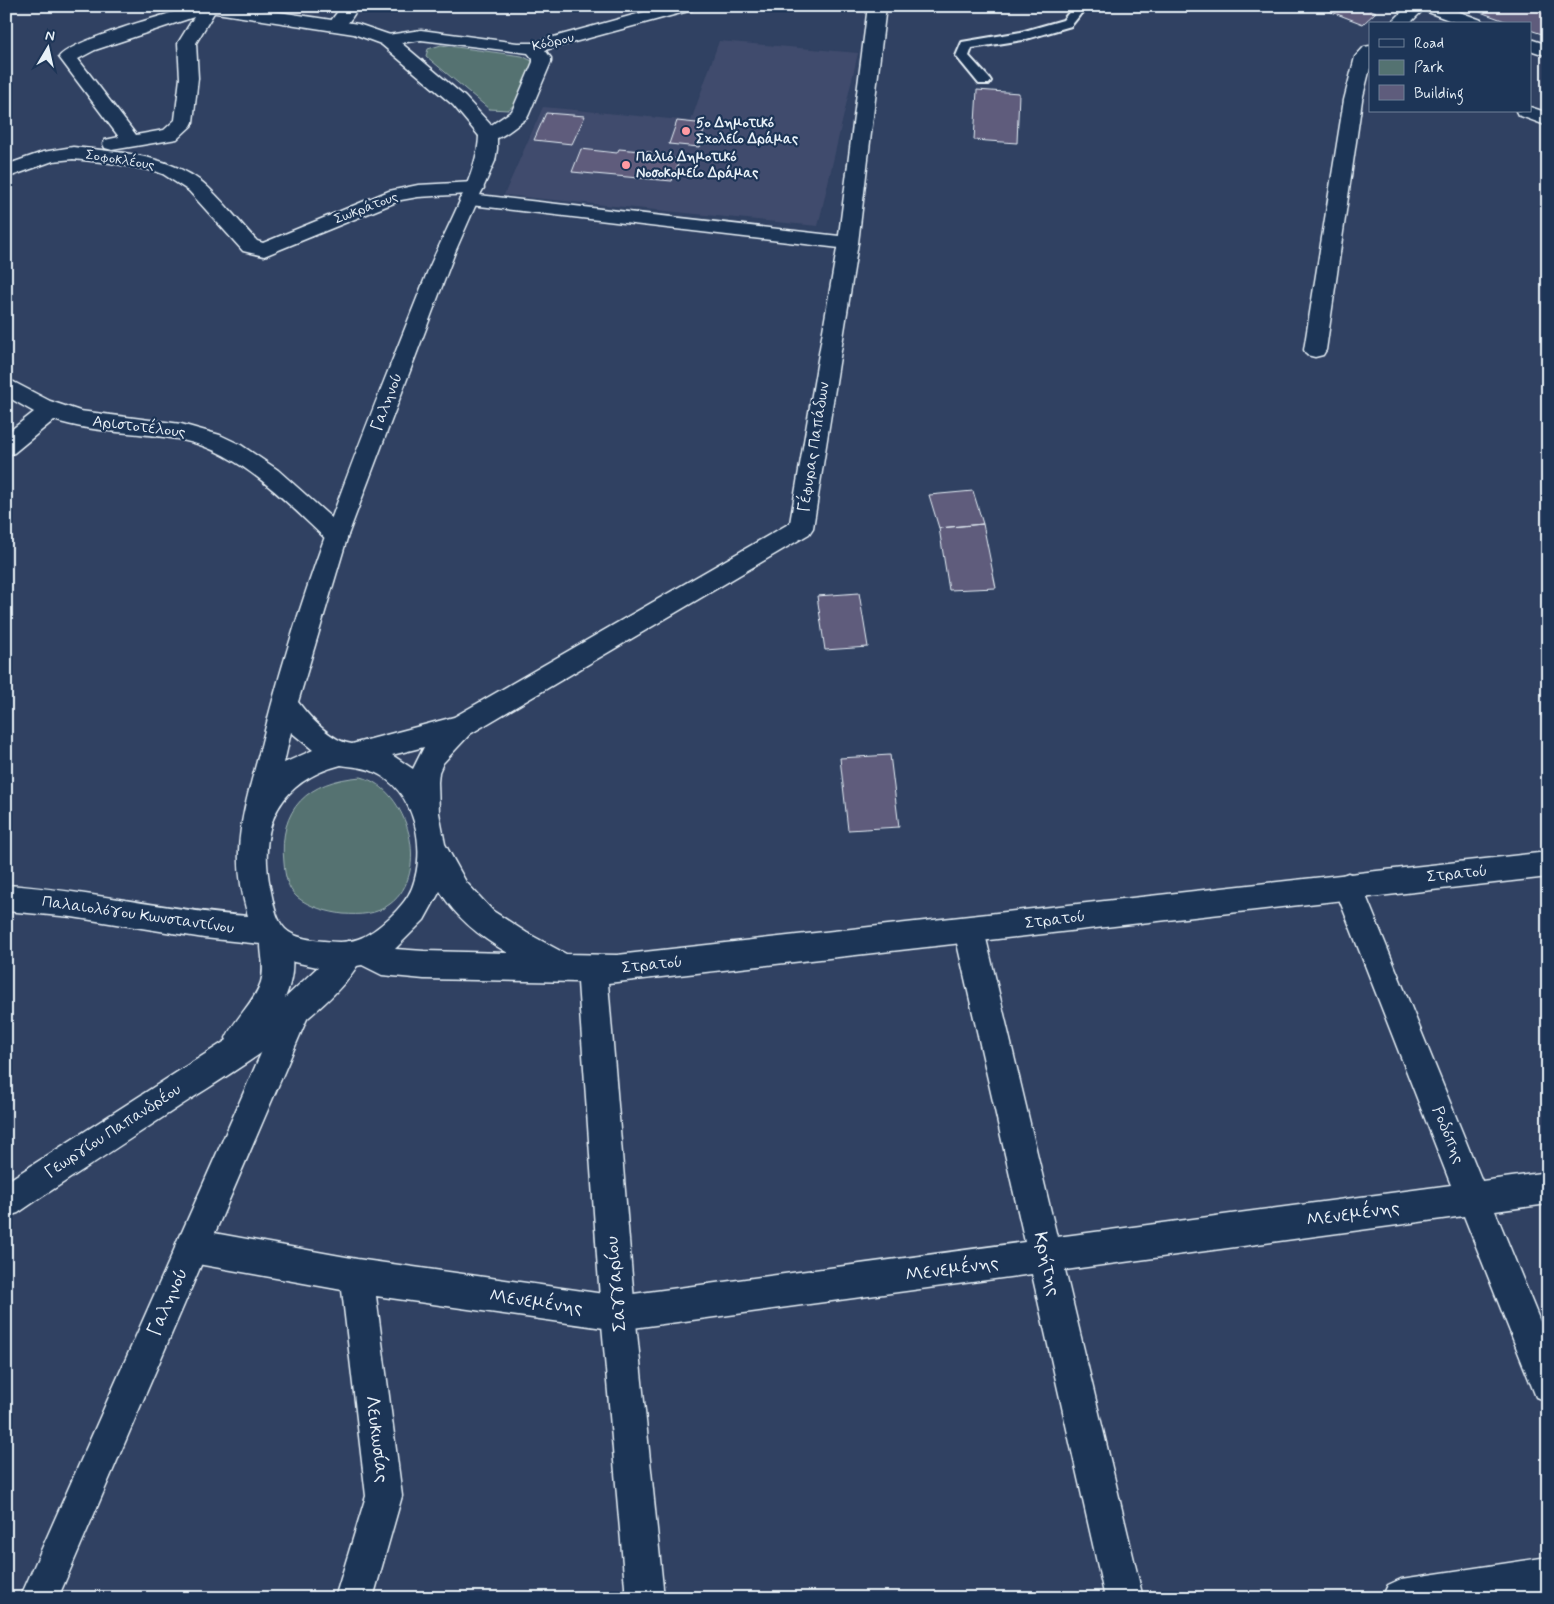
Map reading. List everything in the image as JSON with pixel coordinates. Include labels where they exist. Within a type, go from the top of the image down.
[{"type":"street","points":[[336,26],[351,6]]},
{"type":"street","name":"Κόδρου","points":[[387,40],[421,35],[518,48],[533,48],[649,11],[686,6]]},
{"type":"street","name":"Γέφυρας Παπάδων","points":[[256,825],[272,792],[286,777],[314,760],[348,754],[461,726],[800,528],[848,244],[877,6]]},
{"type":"street","points":[[1401,22],[1418,6]]},
{"type":"street","points":[[1428,6],[1470,22]]},
{"type":"street","points":[[76,153],[86,148],[170,135],[184,122],[190,78],[187,43],[207,7]]},
{"type":"street","points":[[131,141],[68,57],[89,46],[207,7]]},
{"type":"street","name":"Κόδρου","points":[[207,7],[358,29],[387,40],[469,110],[488,136]]},
{"type":"street","points":[[1532,45],[1548,51]]},
{"type":"street","points":[[488,136],[517,117],[525,105],[542,62],[542,58],[533,48]]},
{"type":"street","points":[[1315,350],[1362,99],[1364,56],[1369,52]]},
{"type":"street","points":[[1528,112],[1548,120]]},
{"type":"street","name":"Γαληνού","points":[[256,825],[285,703],[336,535],[442,261],[487,155],[488,136]]},
{"type":"street","name":"Σοφοκλέους","points":[[6,172],[50,156],[76,153],[129,160],[170,170],[196,187],[250,246],[264,250]]},
{"type":"street","name":"Σωκράτους","points":[[264,250],[396,195],[418,191],[472,194],[848,244]]},
{"type":"street","name":"Αριστοτέλους","points":[[6,386],[50,411],[93,422],[164,429],[191,434],[227,448],[275,478],[336,535]]},
{"type":"street","points":[[6,447],[50,411]]},
{"type":"street","points":[[285,703],[300,724],[325,744],[348,754],[377,760],[400,774],[414,788],[426,812],[431,842]]},
{"type":"street","name":"Γέφυρας Παπάδων","points":[[426,812],[423,774],[427,764],[461,726]]},
{"type":"street","name":"Γεωργίου Παπανδρέου","points":[[220,1062],[255,1021],[274,990],[279,973],[280,960],[256,889],[252,845],[256,825]]},
{"type":"street","name":"Γεωργίου Παπανδρέου","points":[[6,1201],[220,1062],[297,1007],[356,953],[394,932],[416,909],[428,882],[432,859],[431,842]]},
{"type":"street","name":"Στρατού","points":[[431,842],[444,875],[464,905],[494,930],[577,968]]},
{"type":"street","name":"Στρατού","points":[[272,935],[288,946],[310,952],[356,953],[382,960],[424,965],[618,969],[1548,864]]},
{"type":"street","name":"Ροδόπης","points":[[1348,886],[1548,1385]]},
{"type":"street","name":"Παλαιολόγου Κωνσταντίνου","points":[[6,898],[70,904],[272,935]]},
{"type":"street","name":"Κρήτης","points":[[969,930],[1124,1598]]},
{"type":"street","name":"Σαγγαρίου","points":[[577,968],[618,1313],[645,1598]]},
{"type":"street","name":"Γαληνού","points":[[39,1598],[297,1007]]},
{"type":"street","name":"Μενεμένης","points":[[192,1246],[356,1276],[618,1313],[1548,1188]]},
{"type":"street","name":"Λευκωσίας","points":[[354,1598],[384,1496],[356,1276]]},
{"type":"street","points":[[1401,1598],[1548,1576]]},
{"type":"lane","points":[[984,81],[962,56],[967,45],[1023,36],[1067,23],[1081,6]]},
{"type":"shaded area","name":"5ο Δημοτικό Σχολείο Δράμας","points":[[719,41],[858,53],[818,226],[504,195],[543,107],[691,121]]},
{"type":"green space","points":[[441,45],[522,56],[532,61],[534,66],[514,105],[508,110],[489,109],[426,56],[428,49]]},
{"type":"green space","points":[[361,777],[378,785],[392,798],[402,815],[409,834],[410,873],[402,890],[385,908],[368,914],[343,914],[313,906],[297,897],[286,877],[283,844],[286,827],[300,801],[312,791],[326,784]]},
{"type":"building","points":[[1316,6],[1361,6],[1376,12],[1363,24]]},
{"type":"building","points":[[1464,6],[1533,6],[1548,11],[1548,36],[1532,31],[1532,22],[1508,22]]},
{"type":"building","points":[[977,90],[1019,93],[1017,143],[974,140]]},
{"type":"building","points":[[546,113],[585,116],[572,144],[534,140]]},
{"type":"building","points":[[677,121],[706,124],[699,147],[669,144]]},
{"type":"building","name":"Παλιό Δημοτικό Νοσοκομείο Δράμας","points":[[581,149],[617,153],[619,149],[651,152],[650,156],[680,159],[672,181],[572,172]]},
{"type":"building","points":[[973,491],[983,524],[939,528],[929,495]]},
{"type":"building","points":[[983,524],[996,588],[949,590],[939,528]]},
{"type":"building","points":[[859,593],[868,647],[825,650],[817,596]]},
{"type":"building","points":[[890,755],[899,827],[848,830],[840,758]]},
{"type":"place","name":"5ο Δημοτικό Σχολείο Δράμας","points":[[686,131]]},
{"type":"place","name":"Παλιό Δημοτικό Νοσοκομείο Δράμας","points":[[626,165]]}]
